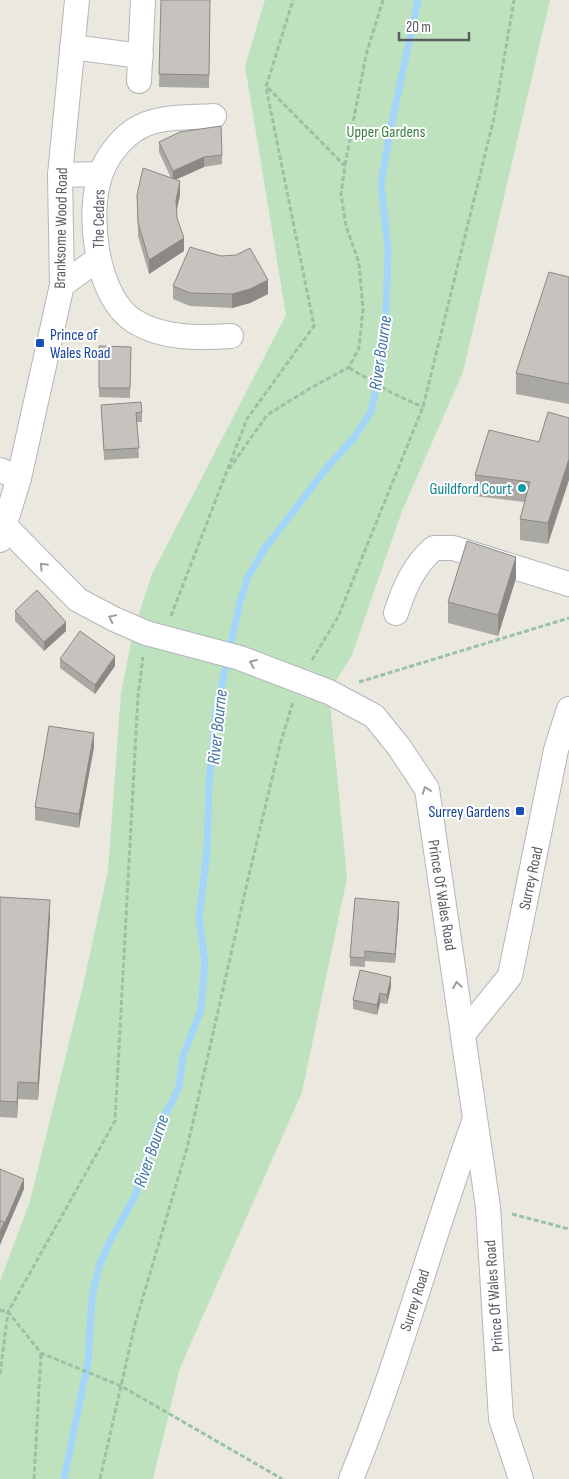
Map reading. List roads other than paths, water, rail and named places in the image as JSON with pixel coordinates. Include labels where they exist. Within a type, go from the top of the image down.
[{"type":"street","name":"Branksome Wood Road","points":[[2,533],[9,474],[62,285],[60,175],[77,0]]},
{"type":"street","points":[[139,81],[142,0]]},
{"type":"street","points":[[72,46],[141,56]]},
{"type":"street","name":"The Cedars","points":[[214,116],[159,120],[132,131],[109,156],[100,174],[96,200],[95,232],[98,259],[108,285],[120,308],[134,321],[168,334],[201,338],[231,336]]},
{"type":"street","points":[[60,175],[100,174]]},
{"type":"street","points":[[62,285],[98,259]]},
{"type":"street","name":"Prince Of Wales Road","points":[[2,533],[78,600],[155,636],[240,658],[329,692],[374,716],[399,747],[427,789],[488,1208],[501,1419],[520,1479]]},
{"type":"street","points":[[396,613],[415,568],[434,548],[453,548],[569,584]]},
{"type":"street","name":"Surrey Road","points":[[464,1033],[510,976],[556,750],[569,709]]},
{"type":"street","name":"Surrey Road","points":[[351,1479],[377,1416],[446,1200],[475,1120]]},
{"type":"waterway","name":"River Bourne","points":[[64,1479],[88,1362],[92,1297],[99,1266],[109,1243],[135,1196],[158,1123],[171,1105],[179,1086],[183,1056],[201,1010],[205,962],[199,918],[207,851],[209,784],[216,711],[240,602],[248,577],[265,548],[329,465],[354,438],[371,412],[385,346],[388,248],[381,184],[390,131],[418,0]]},
{"type":"place","name":"Prince of Wales Road","points":[[40,343]]},
{"type":"place","name":"Guildford Court","points":[[522,488]]},
{"type":"place","name":"Surrey Gardens","points":[[520,811]]},
{"type":"park label","name":"Upper Gardens","points":[[386,131]]}]
